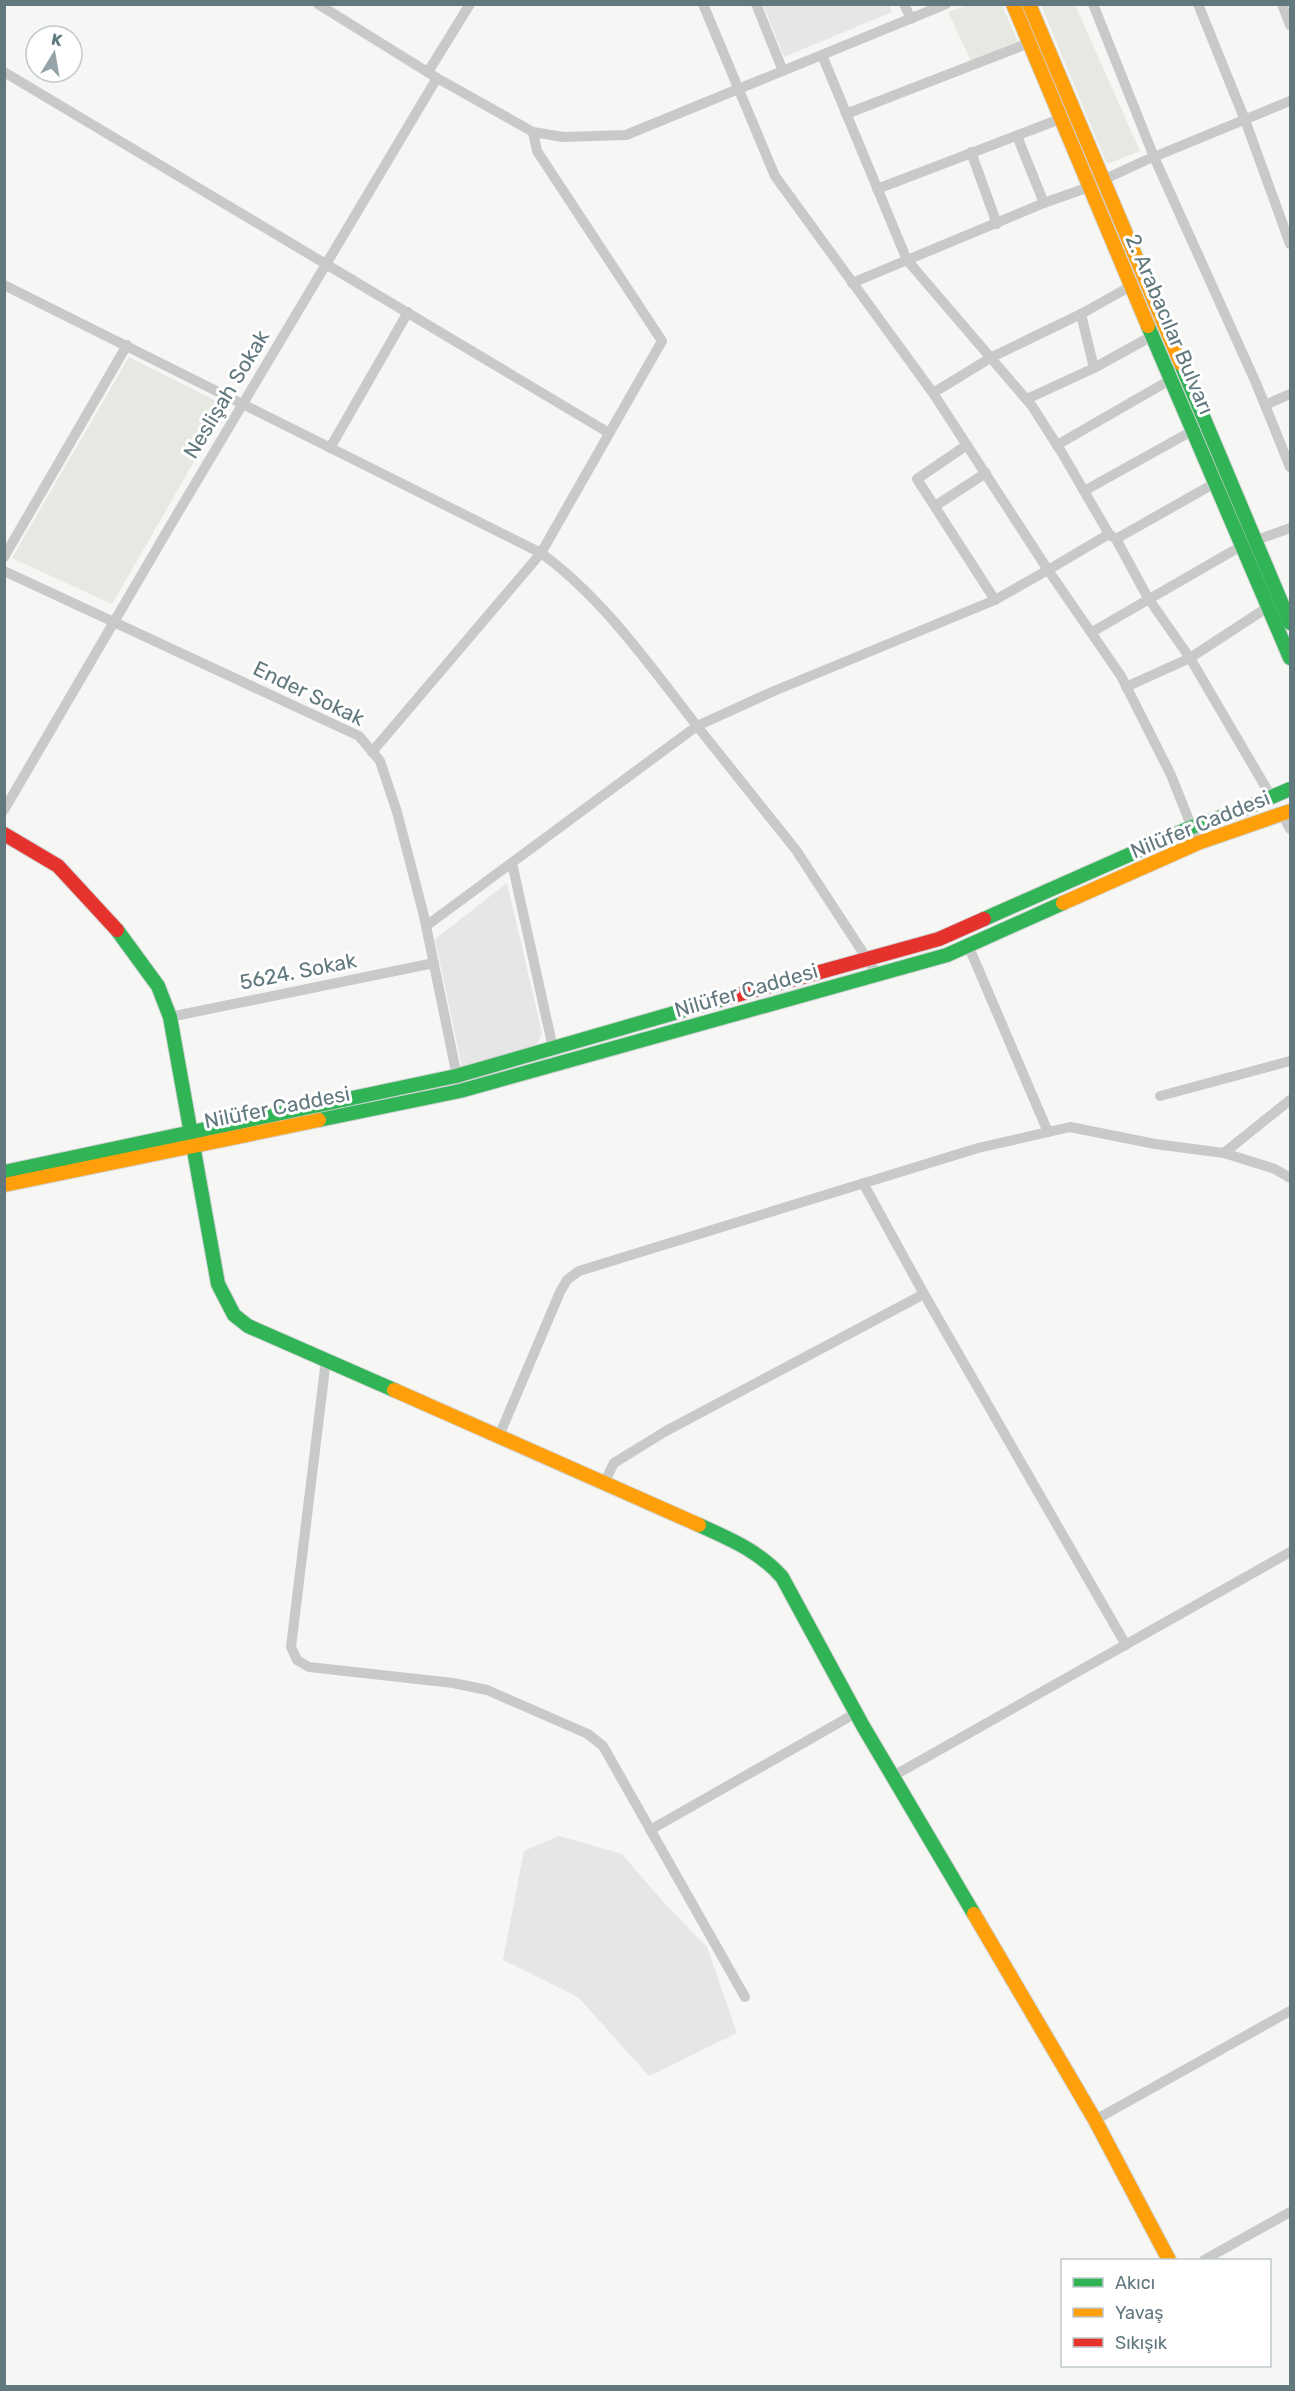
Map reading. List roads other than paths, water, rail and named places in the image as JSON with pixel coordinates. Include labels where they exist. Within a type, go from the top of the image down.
[{"type":"street","points":[[318,4],[433,75],[533,132],[563,137],[626,135],[946,4]]},
{"type":"street","name":"Neslişah Sokak","points":[[4,810],[327,263],[433,75],[470,4]]},
{"type":"street","points":[[703,4],[775,176],[933,393],[1048,570],[1092,632],[1126,687],[1171,775],[1198,843]]},
{"type":"street","points":[[756,4],[783,71]]},
{"type":"street","points":[[904,4],[910,20]]},
{"type":"street","name":"2. Arabacılar Bulvarı","points":[[1013,4],[1192,431],[1215,483],[1249,543],[1269,606],[1290,658]]},
{"type":"street","points":[[1029,4],[1103,180],[1249,543],[1290,623]]},
{"type":"street","points":[[1093,4],[1154,157],[1265,405],[1290,467]]},
{"type":"street","points":[[1198,4],[1245,120],[1290,243]]},
{"type":"street","points":[[1282,4],[1290,25]]},
{"type":"street","points":[[846,114],[1029,43]]},
{"type":"street","points":[[822,56],[906,260],[1027,399],[1148,598],[1190,658],[1272,798]]},
{"type":"street","points":[[4,72],[609,433]]},
{"type":"street","points":[[1103,180],[1290,101]]},
{"type":"street","points":[[877,189],[1060,119]]},
{"type":"street","points":[[372,752],[541,553],[662,341],[537,151],[533,132]]},
{"type":"street","points":[[1017,136],[1044,203]]},
{"type":"street","points":[[971,152],[997,224]]},
{"type":"street","points":[[852,283],[1044,203],[1089,187]]},
{"type":"street","points":[[4,285],[541,553],[565,570],[631,641],[796,850],[877,974]]},
{"type":"street","points":[[933,393],[992,357],[1081,314],[1131,286]]},
{"type":"street","points":[[330,447],[408,312]]},
{"type":"street","points":[[1081,314],[1094,368]]},
{"type":"street","points":[[1027,399],[1094,368],[1152,336]]},
{"type":"street","points":[[4,557],[127,345]]},
{"type":"street","points":[[1057,445],[1170,380]]},
{"type":"street","points":[[1265,405],[1290,394]]},
{"type":"street","points":[[1084,491],[1192,431]]},
{"type":"street","points":[[967,445],[917,479],[995,600]]},
{"type":"street","points":[[935,506],[986,473]]},
{"type":"street","points":[[426,926],[697,726],[774,691],[995,600],[1215,483]]},
{"type":"street","points":[[1092,632],[1148,598],[1249,543],[1290,528]]},
{"type":"street","name":"Ender Sokak","points":[[4,571],[217,671],[323,717],[359,736],[380,761],[397,812],[426,926],[460,1091]]},
{"type":"street","points":[[1126,687],[1190,658],[1269,606]]},
{"type":"street","points":[[4,1172],[192,1139],[456,1076],[939,939],[1192,827],[1272,798],[1290,789]]},
{"type":"street","points":[[1286,812],[1290,829]]},
{"type":"street","name":"Nilüfer Caddesi","points":[[4,1185],[192,1139],[460,1091],[947,955],[1198,843],[1286,812]]},
{"type":"street","name":"Nilüfer Caddesi","points":[[4,834],[58,866],[114,927],[158,986],[170,1017],[192,1139]]},
{"type":"street","points":[[512,863],[553,1048]]},
{"type":"street","points":[[968,945],[1048,1132]]},
{"type":"street","name":"5624. Sokak","points":[[170,1017],[434,963]]},
{"type":"street","points":[[1160,1096],[1290,1061]]},
{"type":"street","points":[[1224,1153],[1290,1100]]},
{"type":"street","points":[[499,1436],[560,1292],[567,1280],[579,1272],[978,1148],[1070,1127],[1155,1144],[1224,1153],[1275,1169],[1290,1178]]},
{"type":"street","points":[[192,1139],[218,1284],[234,1315],[248,1326],[605,1481],[742,1544],[768,1561],[782,1577],[856,1713],[1095,2120],[1167,2259]]},
{"type":"street","points":[[863,1183],[924,1294],[1126,1645]]},
{"type":"street","points":[[605,1481],[615,1463],[666,1431],[924,1294]]},
{"type":"street","points":[[326,1360],[291,1647],[297,1660],[309,1667],[453,1683],[487,1690],[588,1734],[603,1746],[745,1997]]},
{"type":"street","points":[[893,1776],[1290,1552]]},
{"type":"street","points":[[650,1830],[856,1713]]},
{"type":"street","points":[[1095,2120],[1290,2011]]},
{"type":"street","points":[[1206,2259],[1290,2212]]}]
